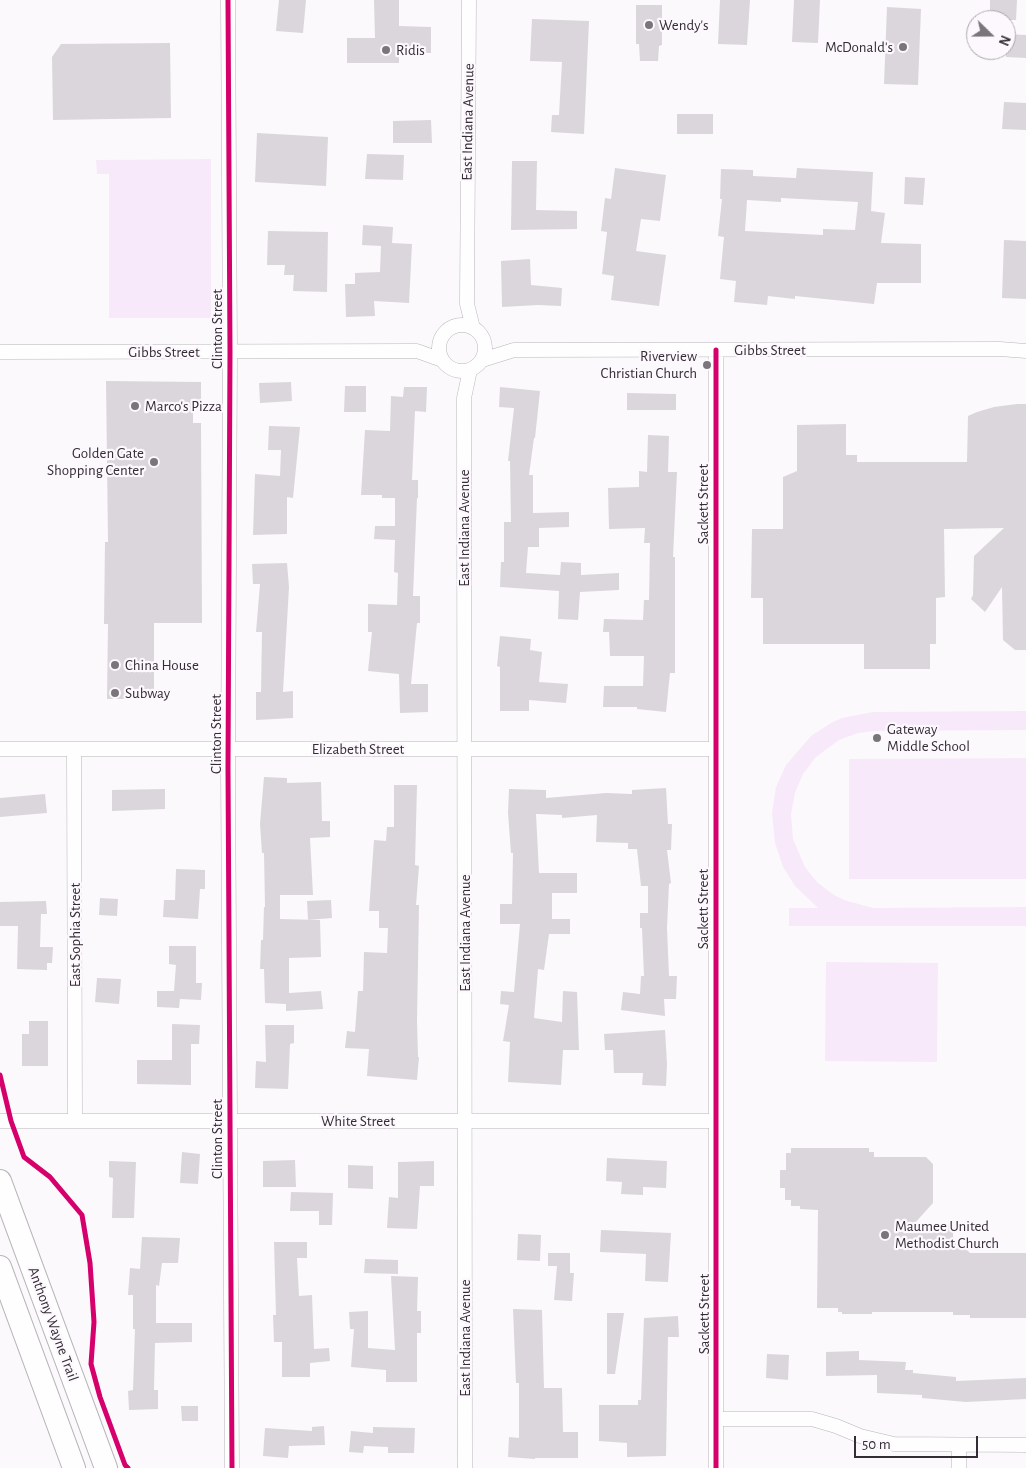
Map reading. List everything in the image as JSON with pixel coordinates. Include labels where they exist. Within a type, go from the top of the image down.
[{"type":"highway","name":"Anthony Wayne Trail","points":[[0,1181],[106,1468]]},
{"type":"highway","name":"Anthony Wayne Trail","points":[[0,1267],[74,1468]]},
{"type":"street","name":"Clinton Street","points":[[228,0],[230,352],[228,749],[232,1468]]},
{"type":"street","name":"East Indiana Avenue","points":[[469,0],[467,304],[473,328]]},
{"type":"street","name":"East Indiana Avenue","points":[[454,327],[467,304]]},
{"type":"street","points":[[454,327],[473,328],[480,334],[485,346],[482,360],[470,370],[455,370],[442,360],[440,345],[442,337],[454,327]]},
{"type":"street","name":"Gibbs Street","points":[[417,351],[442,337]]},
{"type":"street","name":"Gibbs Street","points":[[483,340],[514,350]]},
{"type":"street","name":"Gibbs Street","points":[[482,360],[514,350],[1000,349],[1026,351]]},
{"type":"street","name":"Sackett Street","points":[[716,350],[716,1468]]},
{"type":"street","name":"Gibbs Street","points":[[0,352],[417,351],[442,360]]},
{"type":"street","name":"East Indiana Avenue","points":[[455,370],[464,398]]},
{"type":"street","name":"East Indiana Avenue","points":[[465,1468],[464,398],[470,370]]},
{"type":"street","name":"Elizabeth Street","points":[[0,749],[716,749]]},
{"type":"street","name":"East Sophia Street","points":[[74,750],[76,1121]]},
{"type":"street","name":"White Street","points":[[0,1121],[715,1121]]},
{"type":"street","points":[[717,1419],[812,1419],[860,1436],[894,1444],[1026,1445]]},
{"type":"street","points":[[959,1445],[959,1468]]},
{"type":"shaded area","points":[[211,159],[211,318],[109,318],[109,174],[97,174],[96,160]]},
{"type":"shaded area","points":[[1026,711],[1026,730],[874,731],[858,733],[839,740],[816,757],[803,774],[795,793],[791,814],[793,839],[805,867],[817,882],[844,900],[873,908],[1026,907],[1026,926],[789,926],[789,908],[818,908],[795,886],[783,867],[775,843],[772,813],[776,787],[786,765],[811,736],[842,718],[873,712]]},
{"type":"shaded area","points":[[1026,758],[1026,879],[849,879],[849,759]]},
{"type":"shaded area","points":[[826,962],[938,963],[937,1062],[825,1061]]},
{"type":"building","points":[[279,0],[306,0],[303,33],[276,31]]},
{"type":"building","points":[[374,0],[399,0],[399,26],[431,27],[431,53],[399,53],[399,63],[347,63],[347,38],[375,38]]},
{"type":"building","points":[[720,0],[750,0],[747,45],[718,44]]},
{"type":"building","points":[[794,0],[820,0],[818,43],[792,42]]},
{"type":"building","points":[[990,0],[1017,0],[1016,20],[1016,10],[990,10]]},
{"type":"building","name":"Wendy's","points":[[636,5],[662,5],[662,45],[659,46],[658,61],[640,61],[639,44],[636,44]]},
{"type":"building","name":"McDonald's","points":[[887,7],[921,9],[918,85],[884,84]]},
{"type":"building","points":[[532,19],[589,21],[584,134],[551,132],[552,115],[559,115],[562,62],[530,61]]},
{"type":"building","points":[[1016,34],[1026,35],[1026,58],[1016,58]]},
{"type":"building","points":[[170,43],[171,118],[53,120],[52,57],[61,44]]},
{"type":"building","points":[[1004,102],[1026,103],[1026,130],[1002,129]]},
{"type":"building","points":[[677,114],[713,114],[713,134],[677,134]]},
{"type":"building","points":[[431,120],[432,143],[393,143],[393,121]]},
{"type":"building","points":[[257,133],[328,137],[326,186],[255,182]]},
{"type":"building","points":[[367,154],[404,155],[403,180],[365,179]]},
{"type":"building","points":[[512,161],[537,161],[536,210],[577,211],[577,229],[511,230]]},
{"type":"building","points":[[615,168],[666,175],[660,221],[641,219],[636,251],[666,255],[659,306],[611,300],[614,276],[602,274],[607,232],[601,231],[605,198],[611,199]]},
{"type":"building","points":[[797,168],[873,172],[871,211],[885,213],[881,243],[921,244],[921,283],[877,283],[874,304],[795,296],[795,299],[768,296],[767,305],[734,302],[736,281],[720,279],[724,237],[718,236],[722,199],[720,199],[721,169],[753,170],[753,176],[796,178]],"holes":[[[781,198],[858,202],[855,230],[823,229],[823,235],[745,231],[747,200],[781,202]]]},
{"type":"building","points":[[905,177],[925,178],[923,205],[904,204]]},
{"type":"building","points":[[363,225],[393,227],[392,243],[412,244],[409,303],[374,301],[375,316],[346,317],[345,284],[355,284],[355,273],[380,272],[381,246],[362,245]]},
{"type":"building","points":[[268,231],[328,232],[327,292],[293,291],[294,275],[284,275],[285,265],[267,265]]},
{"type":"building","points":[[1004,240],[1026,241],[1026,299],[1002,298]]},
{"type":"building","points":[[530,259],[531,285],[562,288],[561,306],[502,307],[501,261]]},
{"type":"building","name":"Golden Gate Shopping Center","points":[[106,381],[201,382],[201,405],[193,405],[193,423],[201,423],[202,623],[154,623],[154,699],[107,699],[108,624],[104,624],[105,542],[108,542]]},
{"type":"building","points":[[291,382],[292,401],[260,403],[259,383]]},
{"type":"building","points":[[345,386],[366,386],[366,412],[344,412]]},
{"type":"building","points":[[404,387],[427,387],[426,412],[415,411],[412,480],[418,480],[418,498],[413,596],[420,596],[420,623],[417,623],[411,684],[428,684],[428,712],[400,713],[399,674],[368,671],[372,632],[368,632],[368,604],[397,605],[398,573],[394,572],[395,540],[374,539],[375,526],[395,526],[395,498],[382,498],[382,495],[361,495],[365,430],[390,431],[391,396],[403,397]]},
{"type":"building","points":[[500,387],[540,391],[529,475],[533,475],[533,513],[569,512],[569,527],[539,528],[539,547],[528,547],[526,573],[560,575],[561,562],[581,563],[581,575],[619,573],[619,590],[580,592],[578,620],[558,619],[559,591],[500,587],[501,562],[504,562],[504,522],[511,522],[510,461],[508,461],[514,408],[499,407]]},
{"type":"building","points":[[627,393],[676,394],[676,410],[627,410]]},
{"type":"building","points":[[1026,404],[1026,650],[1015,650],[1003,640],[1002,587],[985,612],[971,599],[973,595],[974,556],[1004,528],[944,529],[945,597],[936,598],[936,644],[930,644],[930,669],[864,669],[864,644],[763,644],[763,598],[751,598],[752,529],[783,529],[783,477],[797,471],[797,425],[846,424],[846,455],[857,455],[857,462],[967,462],[968,416],[994,407]]},
{"type":"building","points":[[269,426],[300,427],[293,498],[287,497],[287,534],[253,535],[255,474],[280,476],[281,450],[268,450]]},
{"type":"building","points":[[648,435],[669,436],[668,472],[677,472],[673,557],[675,557],[675,673],[670,673],[666,712],[637,709],[637,707],[603,707],[604,686],[643,686],[644,656],[610,656],[609,632],[603,632],[604,619],[643,620],[644,600],[649,600],[650,543],[644,543],[645,528],[609,529],[608,488],[639,487],[639,471],[647,472]]},
{"type":"building","points":[[287,563],[289,587],[283,692],[293,691],[293,718],[256,720],[256,692],[261,692],[262,632],[256,632],[260,584],[253,584],[252,564]]},
{"type":"building","points":[[500,636],[531,639],[530,650],[542,652],[539,682],[568,684],[566,703],[529,700],[529,711],[500,711],[500,667],[497,666]]},
{"type":"building","points":[[264,777],[287,778],[287,783],[321,782],[322,821],[330,821],[330,837],[310,838],[313,895],[280,895],[280,919],[320,920],[321,957],[289,958],[289,993],[321,991],[323,1009],[286,1011],[286,1004],[265,1003],[264,969],[260,969],[265,907],[264,853],[262,853],[260,824]]},
{"type":"building","points":[[394,785],[417,785],[415,865],[419,866],[416,905],[419,905],[417,1020],[419,1057],[417,1080],[367,1076],[369,1049],[345,1048],[347,1031],[355,1032],[358,991],[363,991],[364,952],[387,953],[388,928],[379,928],[379,911],[369,911],[374,840],[386,841],[387,827],[394,827]]},
{"type":"building","points":[[666,788],[668,824],[672,824],[671,850],[667,850],[671,883],[669,884],[667,928],[669,976],[677,976],[676,999],[664,999],[665,1016],[621,1010],[623,992],[640,994],[641,976],[644,976],[640,913],[648,913],[648,886],[641,886],[637,849],[628,849],[628,843],[596,842],[597,815],[562,818],[562,815],[536,814],[539,873],[577,873],[577,893],[552,893],[552,919],[570,919],[570,934],[549,934],[544,970],[538,969],[534,1018],[562,1022],[563,991],[577,992],[579,1050],[563,1050],[561,1085],[508,1082],[510,1042],[503,1041],[509,1005],[500,1004],[501,991],[514,992],[520,924],[500,924],[500,904],[512,904],[513,853],[511,853],[508,813],[509,789],[546,790],[546,798],[606,793],[632,794],[632,790]]},
{"type":"building","points":[[165,789],[165,809],[112,811],[112,790]]},
{"type":"building","points":[[45,794],[47,813],[0,817],[0,798]]},
{"type":"building","points":[[176,869],[205,870],[205,889],[200,889],[198,919],[163,917],[164,900],[175,900]]},
{"type":"building","points":[[100,898],[118,899],[117,916],[99,915]]},
{"type":"building","points":[[331,900],[332,918],[308,920],[307,901]]},
{"type":"building","points":[[46,901],[47,914],[41,914],[40,947],[53,947],[52,963],[47,963],[47,970],[17,969],[18,926],[0,926],[0,902]]},
{"type":"building","points":[[169,946],[196,946],[196,983],[202,983],[201,1000],[180,999],[179,1008],[157,1007],[157,991],[174,991],[176,965],[169,964]]},
{"type":"building","points":[[97,978],[121,979],[119,1004],[95,1002]]},
{"type":"building","points":[[29,1021],[48,1021],[48,1066],[22,1066],[22,1034],[29,1034]]},
{"type":"building","points":[[172,1024],[200,1025],[199,1044],[191,1044],[191,1085],[137,1084],[137,1060],[172,1060]]},
{"type":"building","points":[[265,1025],[294,1025],[294,1043],[290,1044],[288,1089],[255,1088],[256,1061],[266,1062]]},
{"type":"building","points":[[665,1030],[666,1086],[642,1085],[643,1073],[614,1073],[613,1050],[605,1050],[604,1034]]},
{"type":"building","name":"Maumee United Methodist Church","points":[[791,1148],[869,1148],[869,1152],[874,1152],[874,1157],[926,1157],[933,1164],[933,1203],[913,1225],[953,1225],[953,1237],[970,1253],[1026,1253],[1026,1318],[970,1318],[970,1315],[953,1315],[953,1312],[842,1314],[842,1312],[838,1312],[838,1308],[817,1308],[818,1210],[800,1209],[800,1206],[791,1206],[791,1200],[785,1200],[785,1188],[780,1188],[780,1170],[786,1170],[786,1153],[791,1153]]},
{"type":"building","points":[[182,1152],[200,1154],[198,1184],[180,1183]]},
{"type":"building","points":[[607,1158],[667,1161],[666,1188],[643,1187],[643,1195],[621,1194],[622,1182],[606,1181]]},
{"type":"building","points":[[295,1160],[296,1187],[263,1187],[263,1161]]},
{"type":"building","points":[[109,1161],[136,1162],[134,1218],[112,1218],[113,1178],[109,1177]]},
{"type":"building","points":[[434,1161],[434,1186],[420,1186],[417,1229],[387,1228],[389,1197],[398,1198],[398,1162]]},
{"type":"building","points":[[348,1165],[373,1166],[373,1189],[348,1188]]},
{"type":"building","points":[[291,1192],[333,1193],[332,1225],[319,1225],[319,1211],[290,1211]]},
{"type":"building","points":[[601,1230],[671,1233],[668,1282],[645,1281],[646,1254],[600,1252]]},
{"type":"building","points":[[518,1234],[541,1235],[540,1261],[517,1260]]},
{"type":"building","points":[[142,1237],[180,1238],[178,1263],[162,1263],[159,1286],[156,1285],[156,1323],[192,1323],[192,1342],[155,1343],[154,1390],[158,1390],[158,1409],[129,1410],[128,1391],[133,1390],[135,1329],[133,1329],[133,1295],[128,1295],[130,1268],[140,1269]]},
{"type":"building","points":[[274,1242],[307,1242],[307,1258],[297,1258],[299,1296],[312,1295],[314,1349],[329,1348],[330,1361],[310,1363],[310,1377],[282,1377],[282,1342],[274,1342],[273,1315],[276,1315]]},
{"type":"building","points":[[548,1253],[570,1253],[570,1273],[574,1273],[572,1301],[554,1300],[557,1266],[548,1266]]},
{"type":"building","points":[[365,1259],[398,1260],[398,1274],[364,1273]]},
{"type":"building","points":[[391,1276],[418,1277],[417,1311],[421,1311],[421,1333],[417,1333],[417,1382],[386,1382],[386,1370],[351,1367],[354,1329],[350,1329],[349,1312],[368,1311],[368,1348],[395,1350]]},
{"type":"building","points":[[513,1309],[542,1310],[544,1388],[562,1388],[563,1432],[578,1432],[578,1458],[535,1459],[508,1457],[509,1437],[519,1438],[519,1383],[516,1383]]},
{"type":"building","points":[[607,1313],[624,1313],[615,1374],[607,1374]]},
{"type":"building","points":[[678,1316],[679,1337],[668,1337],[666,1456],[627,1457],[627,1443],[599,1441],[599,1405],[638,1405],[638,1400],[641,1400],[644,1318]]},
{"type":"building","points":[[859,1351],[859,1360],[906,1362],[905,1370],[913,1370],[913,1373],[956,1377],[956,1381],[1026,1378],[1026,1399],[966,1402],[922,1398],[922,1395],[877,1393],[877,1375],[826,1376],[826,1352]]},
{"type":"building","points":[[767,1354],[789,1355],[788,1380],[766,1378]]},
{"type":"building","points":[[181,1406],[198,1406],[198,1421],[182,1421]]},
{"type":"building","points":[[324,1426],[325,1445],[289,1446],[288,1458],[263,1456],[265,1428],[312,1431],[312,1427]]},
{"type":"building","points":[[373,1427],[415,1428],[414,1453],[388,1453],[388,1447],[364,1446],[363,1453],[349,1452],[351,1431],[373,1433]]},
{"type":"cycle path","points":[[228,0],[230,352],[228,767],[232,1468]]},
{"type":"cycle path","points":[[716,350],[716,1468]]},
{"type":"cycle path","points":[[0,1075],[11,1121],[24,1157],[50,1177],[82,1215],[90,1263],[94,1322],[91,1364],[100,1397],[125,1465],[128,1468]]},
{"type":"place","name":"Wendy's","points":[[649,25]]},
{"type":"place","name":"McDonald's","points":[[903,47]]},
{"type":"place","name":"Ridis","points":[[386,50]]},
{"type":"place","name":"Riverview Christian Church","points":[[707,365]]},
{"type":"place","name":"Marco's Pizza","points":[[135,406]]},
{"type":"place","name":"Golden Gate Shopping Center","points":[[154,462]]},
{"type":"place","name":"China House","points":[[115,665]]},
{"type":"place","name":"Subway","points":[[115,693]]},
{"type":"place","name":"Gateway Middle School","points":[[877,738]]},
{"type":"place","name":"Maumee United Methodist Church","points":[[885,1235]]}]
